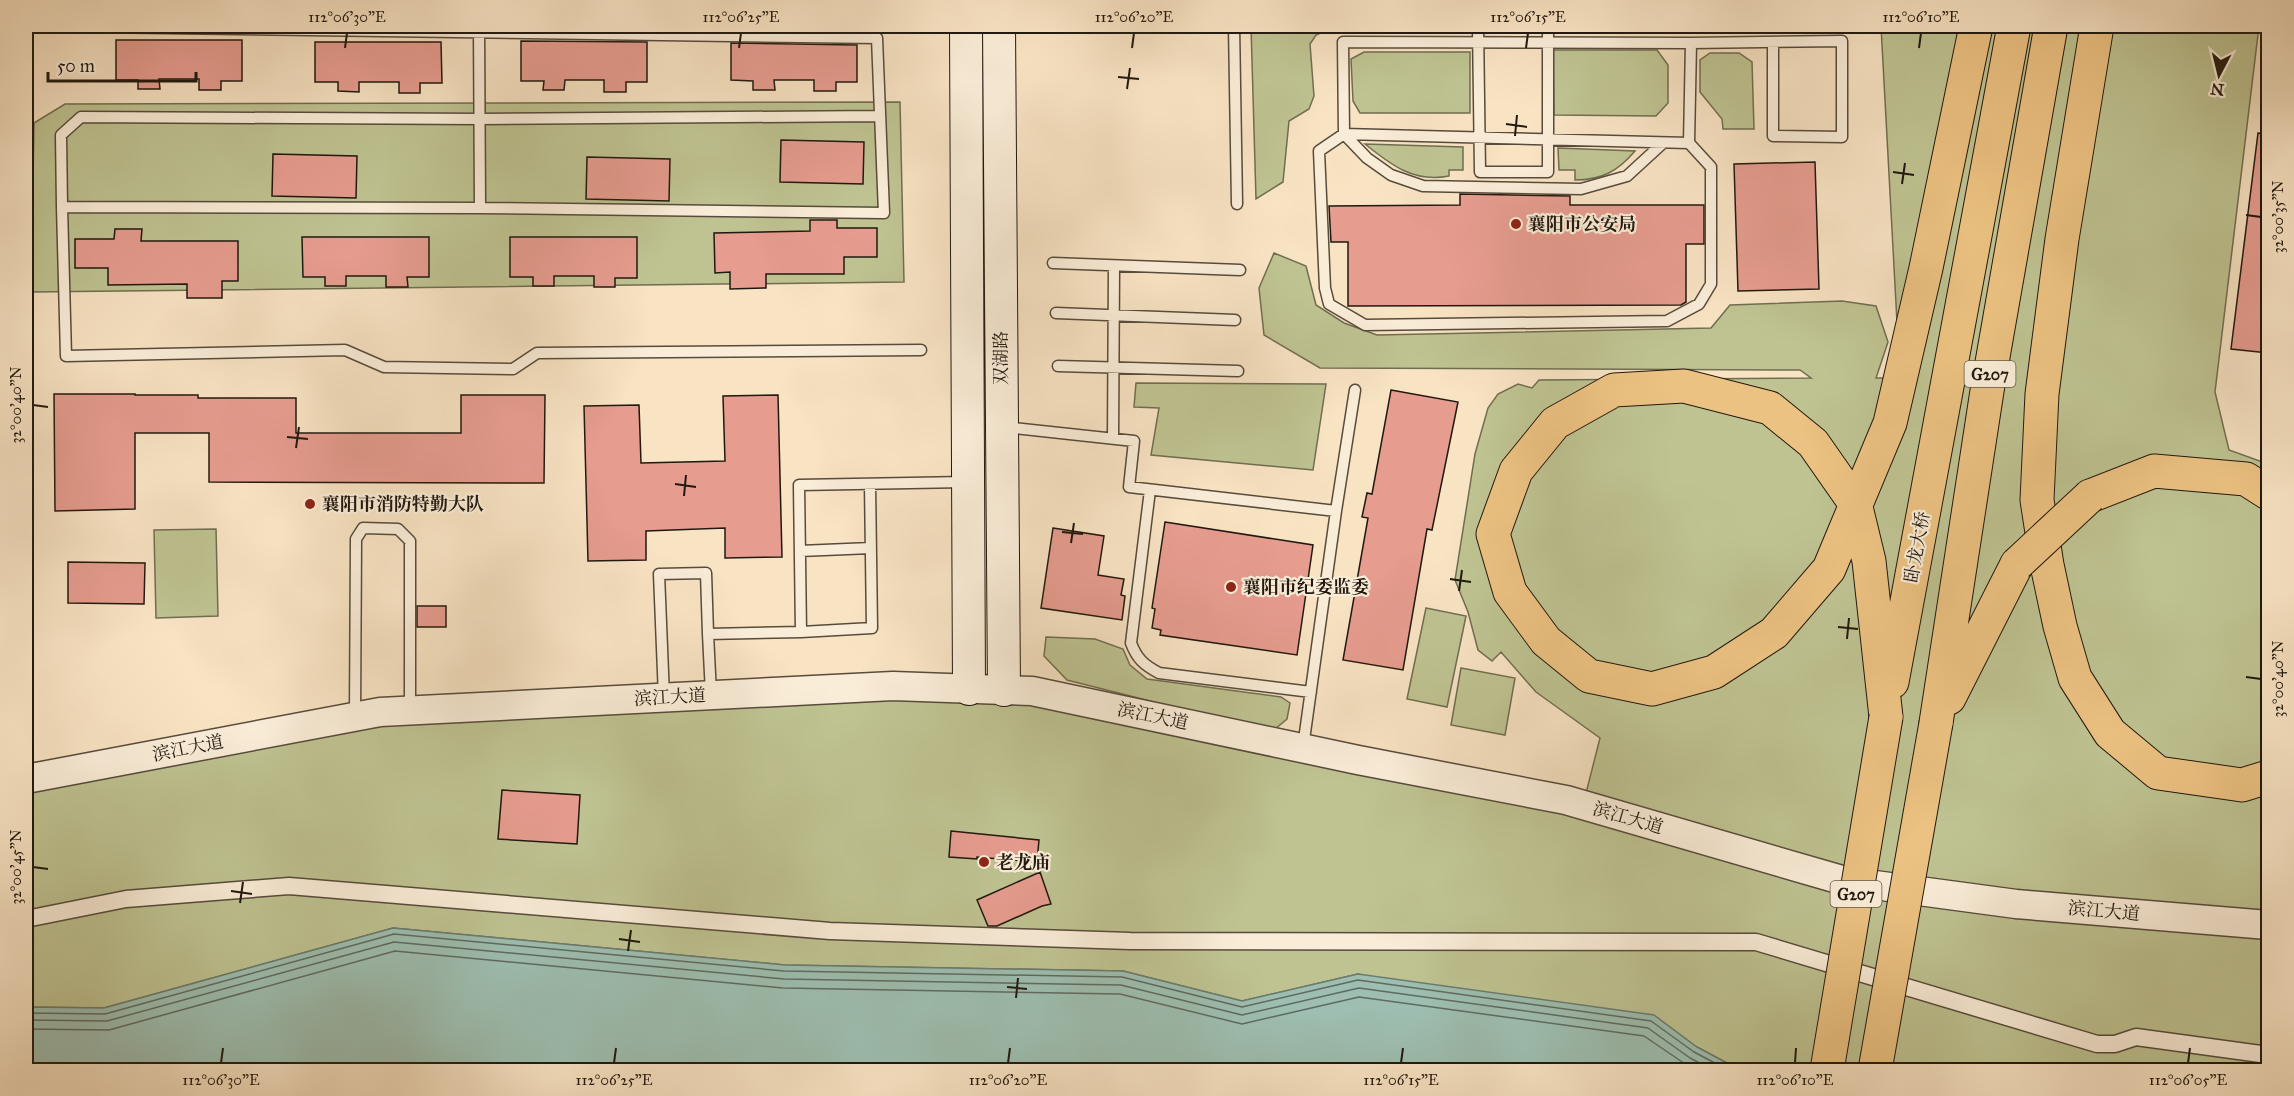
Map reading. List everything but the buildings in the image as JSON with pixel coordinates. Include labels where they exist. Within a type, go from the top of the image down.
[{"type":"highway","points":[[1886,717],[1869,561],[1860,526],[1858,514],[1855,503],[1813,443],[1770,408],[1684,386],[1614,390],[1555,423],[1516,471],[1493,534],[1510,592],[1546,641],[1589,675],[1652,689],[1714,672],[1774,633],[1828,569],[1851,517],[1855,506],[1859,496],[1890,423],[1926,268],[1976,26]]},
{"type":"highway","name":"卧龙大桥","points":[[1827,1071],[1886,717],[2014,26]]},
{"type":"highway","name":"G207","points":[[1875,1071],[1936,723],[1987,391],[2051,26]]},
{"type":"highway","points":[[2097,31],[2062,238],[2042,394],[2037,500],[2047,565],[2060,626],[2075,678],[2110,734],[2158,773],[2242,785],[2268,777]]},
{"type":"highway","points":[[1936,723],[2017,564],[2090,496],[2154,471],[2246,479],[2268,493]]},
{"type":"main road","name":"双湖路","points":[[966,26],[969,688]]},
{"type":"main road","name":"双湖路","points":[[1000,29],[1004,690]]},
{"type":"street","name":"滨江大道","points":[[27,777],[380,712],[893,686],[1032,691],[1566,800],[1845,880],[2023,904],[2268,925]]},
{"type":"street","points":[[26,919],[126,899],[289,885],[830,931],[1130,941],[1756,942],[2097,1044],[2115,1044],[2136,1037],[2268,1056]]},
{"type":"lane","points":[[1234,26],[1236,204]]},
{"type":"lane","points":[[1478,26],[1480,172],[1548,172],[1548,26]]},
{"type":"lane","points":[[62,207],[480,208],[885,213],[877,38],[479,29],[95,27]]},
{"type":"lane","points":[[479,29],[480,208]]},
{"type":"lane","points":[[1663,143],[1627,176],[1581,189],[1424,186],[1391,175],[1367,158],[1344,134],[1343,42],[1842,41],[1842,137],[1773,136],[1773,42]]},
{"type":"lane","points":[[1689,143],[1344,134],[1320,151],[1325,288],[1329,304],[1365,325],[1667,321],[1699,304],[1711,284],[1711,167],[1689,143],[1691,43]]},
{"type":"lane","points":[[880,116],[480,119],[81,117],[61,135],[66,356],[345,350],[384,367],[513,369],[537,353],[921,350]]},
{"type":"lane","points":[[1053,263],[1240,270]]},
{"type":"lane","points":[[1113,439],[1114,266]]},
{"type":"lane","points":[[1056,312],[1235,320]]},
{"type":"lane","points":[[1058,366],[1238,371]]},
{"type":"lane","points":[[1303,748],[1355,390]]},
{"type":"lane","points":[[1002,427],[1134,441],[1129,487],[1336,511]]},
{"type":"lane","points":[[801,632],[799,485],[968,482]]},
{"type":"lane","points":[[708,634],[872,628],[870,484]]},
{"type":"lane","points":[[1150,490],[1131,643],[1137,657],[1159,673],[1311,692]]},
{"type":"lane","points":[[355,717],[356,539],[363,528],[398,529],[410,541],[410,710]]},
{"type":"lane","points":[[800,551],[871,548]]},
{"type":"lane","points":[[664,697],[659,574],[706,573],[711,695]]},
{"type":"green space","points":[[1251,26],[1452,26],[1443,31],[1332,28],[1316,35],[1310,44],[1314,96],[1309,109],[1289,121],[1283,182],[1256,199]]},
{"type":"green space","points":[[1578,26],[1748,26],[1584,30]]},
{"type":"green space","points":[[1881,26],[2030,26],[2096,36],[2100,26],[2259,26],[2215,392],[2229,450],[2268,464],[2268,1070],[1740,1070],[1697,1047],[1358,974],[1242,1001],[1123,971],[785,965],[393,928],[104,1008],[26,1007],[26,764],[380,712],[1004,690],[1583,805],[1600,738],[1536,692],[1501,652],[1492,661],[1478,650],[1468,612],[1455,580],[1475,454],[1488,408],[1498,394],[1518,384],[1532,388],[1539,380],[1811,378],[1800,370],[1320,368],[1264,335],[1259,288],[1274,253],[1306,266],[1316,305],[1344,323],[1377,335],[1711,328],[1730,305],[1842,301],[1876,306],[1888,342],[1876,378],[1900,378]]},
{"type":"green space","points":[[1553,50],[1657,50],[1668,65],[1668,103],[1656,116],[1554,115]]},
{"type":"green space","points":[[1364,52],[1470,52],[1470,113],[1360,113],[1353,101],[1351,59]]},
{"type":"green space","points":[[1710,53],[1739,53],[1752,62],[1754,129],[1723,129],[1722,119],[1700,92],[1700,60]]},
{"type":"green space","points":[[900,102],[904,282],[31,292],[34,123],[65,104]]},
{"type":"green space","points":[[1365,144],[1463,147],[1463,170],[1449,170],[1449,176],[1425,177],[1394,165]]},
{"type":"green space","points":[[1558,148],[1635,151],[1609,173],[1585,180],[1575,180],[1575,170],[1559,170]]},
{"type":"green space","points":[[1136,383],[1326,384],[1313,470],[1151,455],[1159,408],[1134,407]]},
{"type":"green space","points":[[216,529],[218,616],[156,618],[154,530]]},
{"type":"green space","points":[[1426,608],[1466,616],[1447,707],[1407,699]]},
{"type":"green space","points":[[1046,637],[1095,639],[1123,649],[1130,665],[1147,679],[1281,697],[1290,703],[1287,719],[1275,729],[1249,726],[1067,680],[1044,656]]},
{"type":"green space","points":[[1461,668],[1515,678],[1505,735],[1451,725]]},
{"type":"water","points":[[393,928],[785,965],[1123,971],[1242,1001],[1358,974],[1654,1015],[1697,1047],[1740,1070],[26,1070],[26,1007],[104,1008]]},
{"type":"place","name":"襄阳市公安局","points":[[1516,224]]},
{"type":"place","name":"襄阳市消防特勤大队","points":[[310,504]]},
{"type":"place","name":"襄阳市纪委监委","points":[[1231,587]]},
{"type":"place","name":"老龙庙","points":[[984,862]]}]
